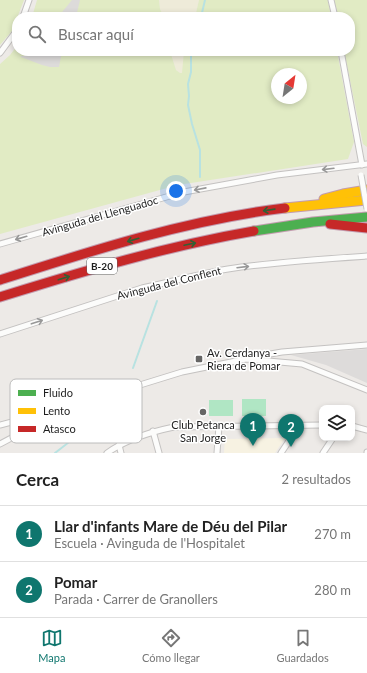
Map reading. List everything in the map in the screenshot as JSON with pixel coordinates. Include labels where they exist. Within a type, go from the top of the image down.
[{"type":"highway","points":[[308,205],[343,194],[367,190]]},
{"type":"highway","name":"B-20","points":[[0,280],[150,235],[242,214],[308,205],[367,200]]},
{"type":"highway","name":"B-20","points":[[0,297],[155,252],[241,233],[312,222],[367,217]]},
{"type":"highway","points":[[312,222],[367,228]]},
{"type":"street","points":[[25,12],[29,0]]},
{"type":"street","points":[[331,0],[334,12]]},
{"type":"street","points":[[0,53],[12,37]]},
{"type":"street","points":[[342,56],[365,165],[361,175],[367,209]]},
{"type":"street","name":"Avinguda del Llenguadoc","points":[[0,244],[184,192],[277,174],[365,165]]},
{"type":"street","name":"Avinguda del Conflent","points":[[0,334],[142,288],[195,275],[289,261],[367,256]]},
{"type":"street","points":[[142,384],[182,372],[246,358],[282,352],[367,345]]},
{"type":"street","points":[[246,358],[302,364],[367,390]]},
{"type":"street","points":[[0,425],[10,422]]},
{"type":"street","points":[[142,436],[153,431],[174,427],[319,425]]},
{"type":"street","points":[[217,453],[219,426]]},
{"type":"street","points":[[281,453],[299,426]]},
{"type":"street","points":[[355,427],[367,430]]},
{"type":"street","points":[[153,431],[159,453]]},
{"type":"street","points":[[0,444],[10,439]]},
{"type":"street","points":[[323,453],[331,441]]},
{"type":"street","points":[[106,453],[124,443]]},
{"type":"street","points":[[119,445],[121,453]]},
{"type":"shaded area","points":[[72,0],[80,0],[77,12],[62,12]]},
{"type":"shaded area","points":[[159,0],[199,0],[196,12],[162,12]]},
{"type":"shaded area","points":[[21,56],[61,56],[59,67],[50,67]]},
{"type":"shaded area","points":[[172,56],[184,56],[183,73],[176,70]]},
{"type":"shaded area","points":[[367,349],[367,383],[326,365],[291,355]]},
{"type":"shaded area","points":[[285,438],[275,453],[224,453],[225,439]]},
{"type":"green space","points":[[0,0],[24,0],[19,12],[12,12],[12,31],[0,45]]},
{"type":"green space","points":[[37,0],[159,0],[162,12],[33,12]]},
{"type":"green space","points":[[199,0],[328,0],[330,12],[196,12]]},
{"type":"green space","points":[[334,0],[367,0],[367,147],[363,144],[345,56],[355,56],[355,12],[336,12]]},
{"type":"green space","points":[[12,52],[12,56],[172,56],[176,70],[180,73],[182,73],[184,56],[338,56],[354,142],[348,159],[178,185],[0,234],[0,64]]},
{"type":"green space","points":[[242,399],[266,399],[266,416],[242,416]]},
{"type":"green space","points":[[209,400],[233,400],[233,416],[209,416]]},
{"type":"waterway","points":[[202,12],[205,0]]},
{"type":"waterway","points":[[191,56],[191,72],[188,84],[188,105],[200,150],[200,177]]},
{"type":"waterway","points":[[133,368],[157,301]]},
{"type":"waterway","points":[[55,453],[68,443]]},
{"type":"traffic: fast","points":[[254,231],[313,222],[367,217]]},
{"type":"traffic: slow","points":[[324,199],[367,190]]},
{"type":"traffic: slow","points":[[285,208],[367,200]]},
{"type":"traffic: jam","points":[[0,280],[141,237],[212,220],[285,208]]},
{"type":"traffic: jam","points":[[330,224],[367,228]]},
{"type":"traffic: jam","points":[[0,297],[158,252],[254,231]]},
{"type":"place","name":"Av. Cerdanya - Riera de Pomar","points":[[199,359]]},
{"type":"place","name":"Club Petanca San Jorge","points":[[203,412]]},
{"type":"place","name":"Llar d'infants Mare de Déu del Pilar","points":[[253,446]]},
{"type":"place","name":"Pomar","points":[[291,447]]}]
